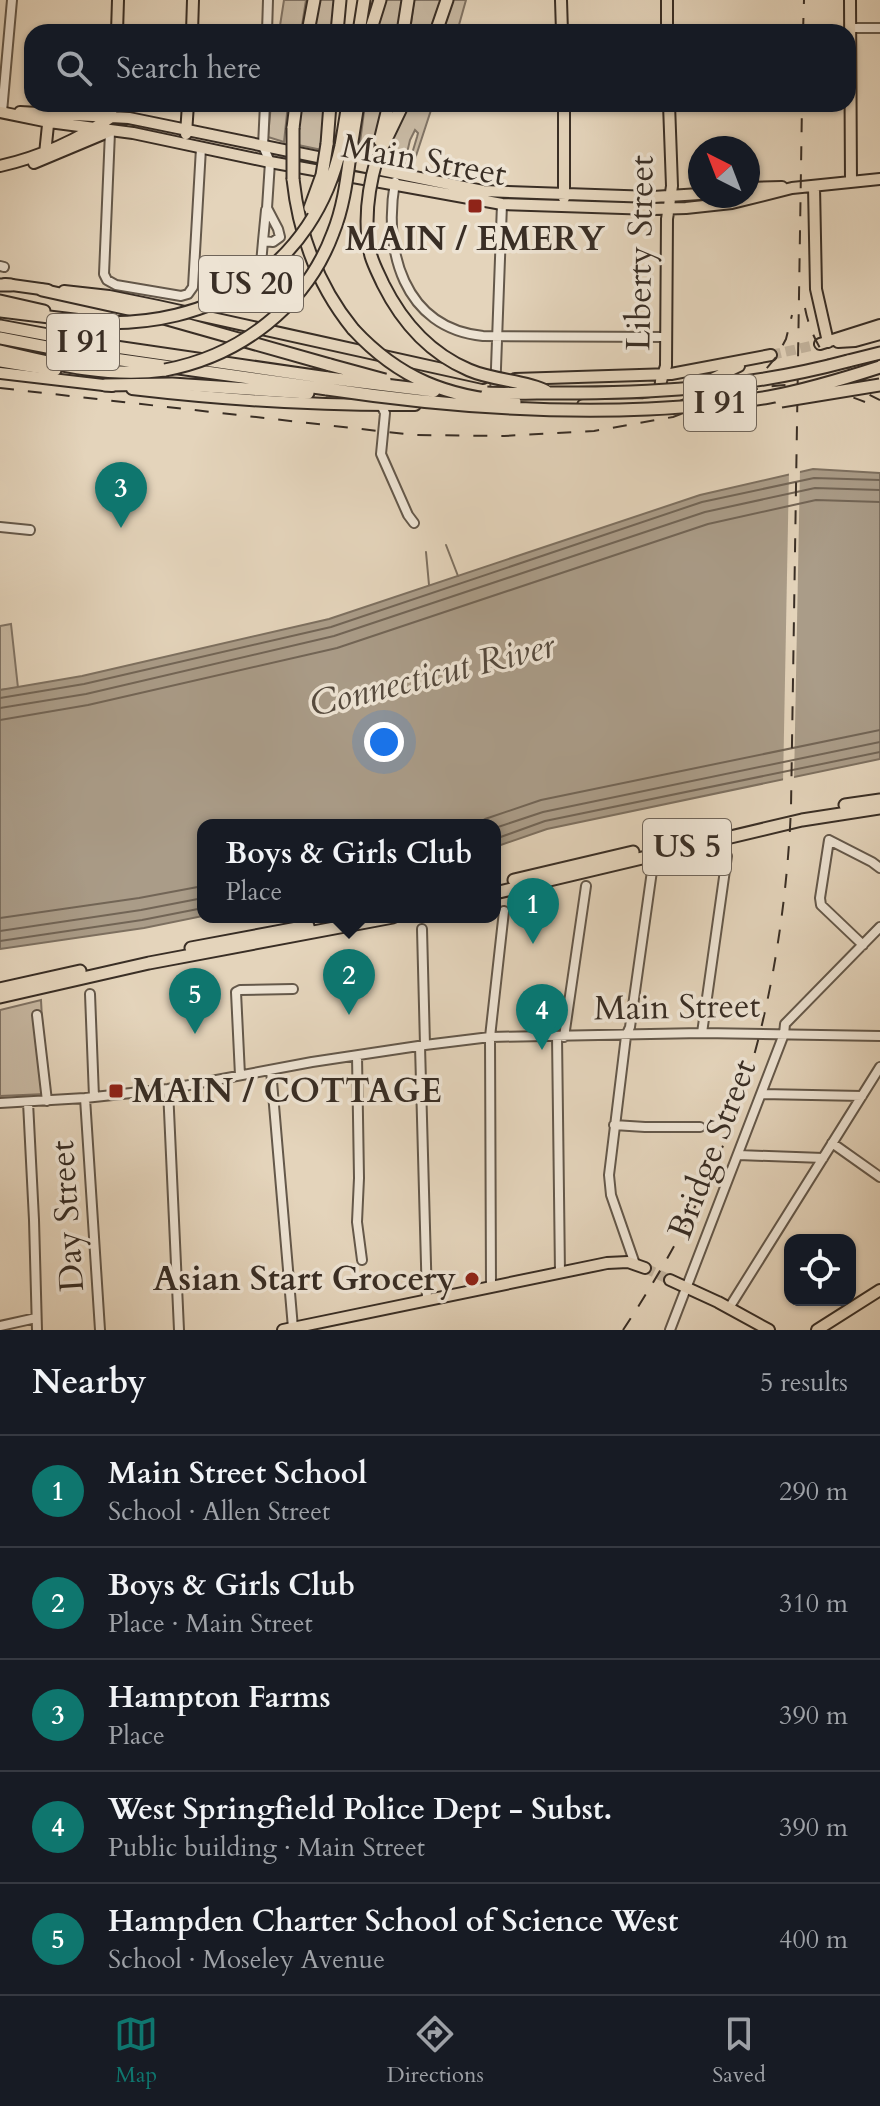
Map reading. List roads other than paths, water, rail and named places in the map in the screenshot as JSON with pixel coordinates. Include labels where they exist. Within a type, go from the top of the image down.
[{"type":"highway","points":[[310,24],[313,0]]},
{"type":"highway","points":[[338,24],[340,0]]},
{"type":"highway","points":[[360,24],[364,0]]},
{"type":"highway","points":[[371,24],[377,0]]},
{"type":"highway","points":[[404,24],[408,0]]},
{"type":"highway","points":[[439,24],[447,0]]},
{"type":"highway","points":[[295,112],[293,179],[299,217],[312,260],[332,301],[353,329],[380,356],[419,381],[454,393],[508,402],[622,403],[707,398],[771,389],[879,367]]},
{"type":"highway","points":[[258,278],[294,236],[312,206],[322,175],[329,112]]},
{"type":"highway","name":"US 20","points":[[0,361],[63,368],[112,378],[165,370],[206,359],[245,340],[279,314],[300,291],[333,235],[342,204],[348,112]]},
{"type":"highway","name":"US 20","points":[[0,301],[89,322],[141,321],[180,315],[224,299],[258,278],[284,255],[308,226],[346,147],[356,112]]},
{"type":"highway","points":[[387,112],[368,200],[369,244],[378,275],[398,312],[418,336],[452,362],[480,374],[537,386],[550,394]]},
{"type":"highway","points":[[377,158],[399,112]]},
{"type":"highway","points":[[42,290],[147,313],[394,381],[477,392]]},
{"type":"highway","points":[[0,311],[89,322]]},
{"type":"highway","name":"I 91","points":[[0,326],[327,387],[384,402],[556,411],[725,403],[788,393],[879,367]]},
{"type":"highway","name":"I 91","points":[[0,338],[93,356],[327,387],[550,394],[644,393],[728,386],[791,375],[880,353]]},
{"type":"highway","points":[[0,351],[63,368]]},
{"type":"highway","points":[[105,385],[327,387]]},
{"type":"highway","points":[[725,403],[789,400],[880,385]]},
{"type":"highway","name":"US 5","points":[[501,884],[808,811],[880,800]]},
{"type":"highway","name":"US 5","points":[[501,892],[802,820],[880,808]]},
{"type":"highway","points":[[0,989],[324,923]]},
{"type":"highway","points":[[0,997],[149,963],[361,923]]},
{"type":"main road","points":[[117,24],[118,0]]},
{"type":"main road","points":[[192,24],[193,0]]},
{"type":"main road","points":[[561,0],[562,24]]},
{"type":"main road","points":[[667,0],[667,24]]},
{"type":"main road","points":[[850,0],[850,24]]},
{"type":"main road","name":"Main Street","points":[[1,112],[49,117],[113,116],[483,191],[669,203],[688,197]]},
{"type":"main road","points":[[0,173],[110,132],[113,112]]},
{"type":"main road","points":[[186,144],[187,112]]},
{"type":"main road","points":[[564,112],[564,206]]},
{"type":"main road","name":"Liberty Street","points":[[658,402],[666,366],[669,203],[672,186],[669,112]]},
{"type":"main road","points":[[851,112],[851,182]]},
{"type":"main road","points":[[0,166],[44,156],[113,116]]},
{"type":"main road","name":"Main Street","points":[[49,117],[94,129],[133,133],[270,162],[502,204],[732,203],[792,188]]},
{"type":"main road","points":[[44,156],[49,117]]},
{"type":"main road","name":"Main Street","points":[[760,188],[880,179]]},
{"type":"main road","points":[[814,186],[816,289],[824,343]]},
{"type":"main road","points":[[0,373],[223,398],[309,404],[630,405],[672,399],[730,370],[771,355],[664,374],[496,379],[447,372],[130,300],[4,284]]},
{"type":"main road","points":[[824,343],[880,325]]},
{"type":"main road","points":[[824,343],[855,341],[880,334]]},
{"type":"main road","points":[[524,378],[516,392],[519,400],[526,404]]},
{"type":"main road","points":[[288,1329],[614,1262],[640,1266]]},
{"type":"main road","points":[[670,1280],[769,1330]]},
{"type":"main road","points":[[817,1330],[880,1290]]},
{"type":"street","points":[[1,112],[12,0]]},
{"type":"street","points":[[267,24],[268,0]]},
{"type":"street","points":[[856,28],[880,28]]},
{"type":"street","points":[[261,264],[270,162],[263,146],[265,112]]},
{"type":"street","points":[[110,132],[104,276],[113,284],[132,288],[181,296],[191,291],[195,280],[201,148]]},
{"type":"street","points":[[396,173],[390,212],[398,266],[415,299],[432,317],[450,328],[474,335],[666,337]]},
{"type":"street","points":[[495,404],[502,204]]},
{"type":"street","points":[[263,241],[273,242],[280,237],[267,208]]},
{"type":"street","points":[[384,402],[382,458],[414,523]]},
{"type":"street","points":[[0,527],[30,530]]},
{"type":"street","points":[[863,945],[827,913],[821,903],[829,840],[880,868]]},
{"type":"street","points":[[702,1033],[727,856]]},
{"type":"street","points":[[640,1266],[610,1192],[614,1125],[652,871]]},
{"type":"street","points":[[560,1273],[560,1036],[586,886]]},
{"type":"street","points":[[491,1287],[490,1037],[504,911]]},
{"type":"street","name":"Bridge Street","points":[[670,1330],[762,1094],[785,1024],[880,927]]},
{"type":"street","points":[[422,929],[427,1300]]},
{"type":"street","points":[[240,1075],[236,992],[293,989]]},
{"type":"street","name":"Day Street","points":[[90,994],[90,1097],[100,1330]]},
{"type":"street","points":[[37,1015],[47,1101]]},
{"type":"street","name":"Main Street","points":[[0,1103],[168,1089],[422,1045],[490,1037],[702,1033],[880,1036]]},
{"type":"street","points":[[357,1056],[357,1222],[362,1260]]},
{"type":"street","points":[[729,1308],[880,1067]]},
{"type":"street","points":[[271,1070],[288,1329]]},
{"type":"street","points":[[168,1089],[179,1330]]},
{"type":"street","points":[[762,1094],[862,1096]]},
{"type":"street","points":[[28,1102],[37,1330]]},
{"type":"street","points":[[614,1125],[700,1127]]},
{"type":"street","points":[[832,1143],[880,1177]]},
{"type":"street","points":[[738,1155],[823,1158]]},
{"type":"street","points":[[0,1326],[36,1318]]},
{"type":"water","name":"Connecticut River","points":[[813,469],[880,473],[880,759],[547,829],[501,845],[501,819],[197,819],[197,917],[0,949],[0,690],[82,676],[329,619],[700,495]]},
{"type":"waterway","points":[[446,545],[458,576]]},
{"type":"waterway","points":[[426,552],[429,585]]},
{"type":"tunnel","points":[[771,355],[820,344]]},
{"type":"tunnel","points":[[645,1268],[670,1280]]},
{"type":"railway","points":[[803,24],[804,0]]},
{"type":"railway","points":[[623,1330],[680,1236],[727,1136],[764,1017],[780,932],[791,807],[802,112]]},
{"type":"railway","points":[[805,308],[815,338],[831,363],[853,384],[880,400]]},
{"type":"railway","points":[[0,388],[414,435],[504,436],[594,431],[673,417],[725,397],[748,384],[761,375],[777,356],[786,339],[792,315]]},
{"type":"railway","points":[[744,392],[806,385],[865,402]]},
{"type":"place","name":"MAIN / EMERY","points":[[475,206]]},
{"type":"place","name":"Hampton Farms","points":[[121,528]]},
{"type":"place","name":"Main Street School","points":[[533,944]]},
{"type":"place","name":"Boys & Girls Club","points":[[349,1015]]},
{"type":"place","name":"Hampden Charter School of Science West","points":[[195,1034]]},
{"type":"place","name":"West Springfield Police Dept - Subst.","points":[[542,1050]]},
{"type":"place","name":"MAIN / COTTAGE","points":[[116,1091]]},
{"type":"place","name":"Asian Start Grocery","points":[[472,1279]]}]
